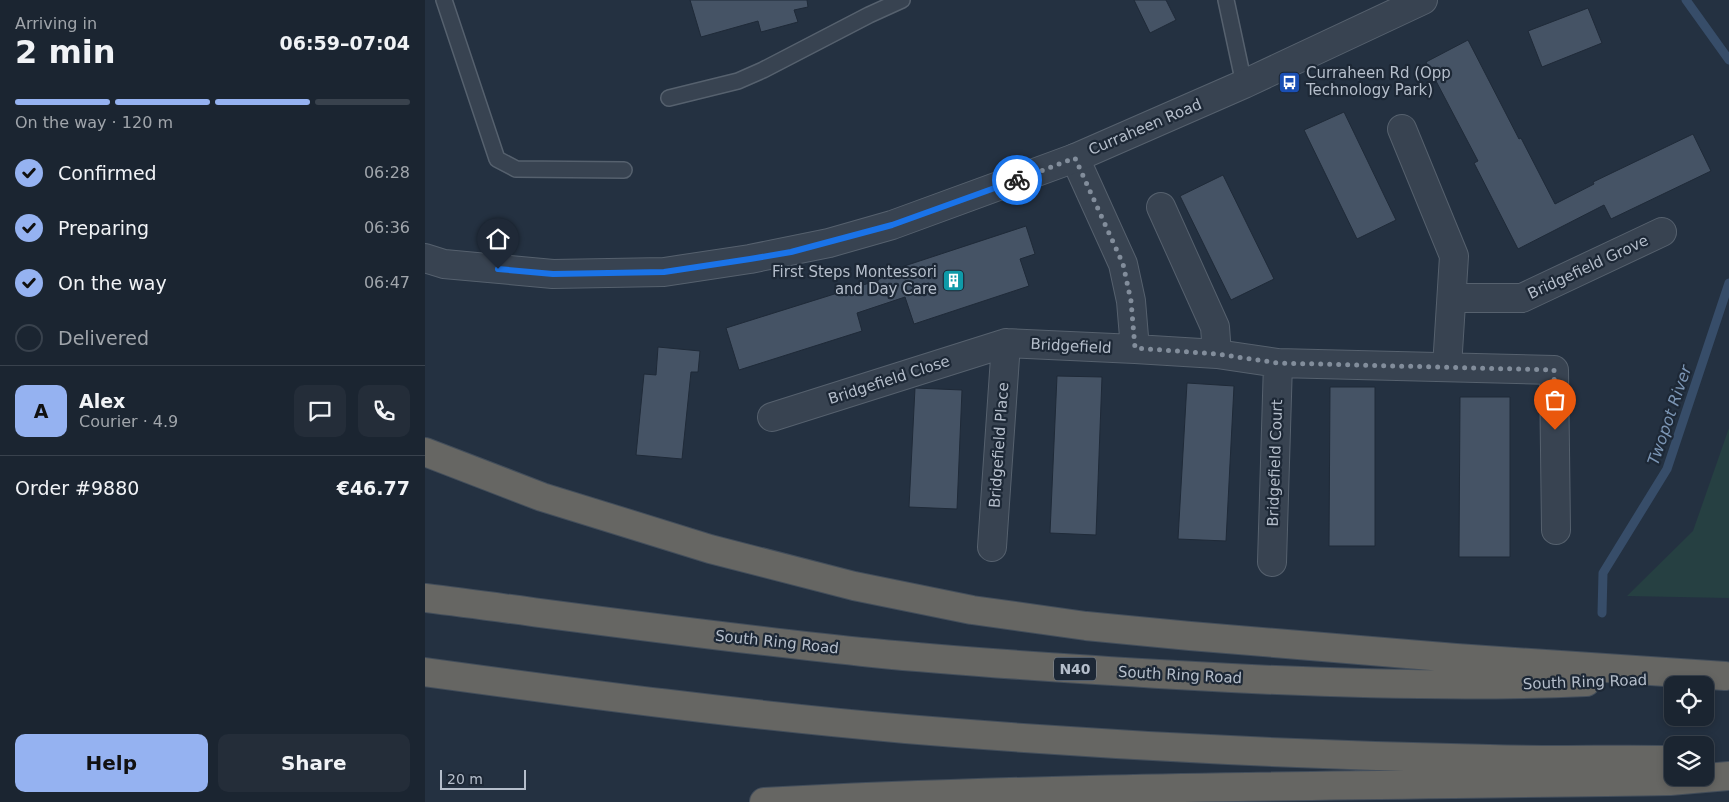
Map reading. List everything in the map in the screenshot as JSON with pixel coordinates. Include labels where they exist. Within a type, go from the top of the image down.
[{"type":"highway","points":[[425,452],[542,497],[710,549],[854,586],[972,610],[1086,626],[1199,636],[1456,658],[1727,676]]},
{"type":"highway","name":"South Ring Road","points":[[425,598],[727,637],[1028,667],[1294,682],[1515,685],[1727,676]]},
{"type":"highway","points":[[425,672],[735,712],[905,729],[1076,741],[1324,754],[1493,759],[1664,760]]},
{"type":"highway","points":[[1714,760],[1729,760]]},
{"type":"highway","points":[[764,802],[951,794],[1670,781],[1729,776]]},
{"type":"street","name":"Curraheen Road","points":[[431,263],[562,274],[664,272],[791,252],[892,225],[1075,158],[1244,84],[1423,0]]},
{"type":"street","points":[[1402,129],[1455,256],[1447,367]]},
{"type":"street","points":[[1075,158],[1123,264],[1131,301],[1135,348]]},
{"type":"street","points":[[1161,207],[1215,327],[1217,354]]},
{"type":"street","name":"Bridgefield Grove","points":[[1453,298],[1522,298],[1662,232]]},
{"type":"street","name":"Bridgefield","points":[[1006,343],[1135,348],[1217,354],[1278,363],[1554,370],[1556,530]]},
{"type":"street","name":"Bridgefield Close","points":[[772,417],[1006,343]]},
{"type":"street","name":"Bridgefield Place","points":[[992,547],[1006,343]]},
{"type":"street","name":"Bridgefield Court","points":[[1272,562],[1278,363]]},
{"type":"lane","points":[[444,0],[497,159],[516,168],[624,170]]},
{"type":"lane","points":[[669,98],[738,81],[763,70],[883,4],[902,0]]},
{"type":"lane","points":[[1226,0],[1244,84]]},
{"type":"green space","points":[[1729,428],[1729,598],[1627,596],[1693,531]]},
{"type":"building","points":[[690,0],[807,0],[808,7],[794,10],[798,22],[761,32],[758,21],[701,37]]},
{"type":"building","points":[[1134,0],[1166,0],[1176,20],[1150,33]]},
{"type":"building","points":[[1588,8],[1602,43],[1542,67],[1528,31]]},
{"type":"building","points":[[1468,40],[1555,204],[1594,184],[1593,182],[1693,134],[1711,171],[1611,219],[1604,205],[1518,249],[1474,163],[1478,161],[1426,62]]},
{"type":"building","points":[[1344,112],[1396,220],[1357,239],[1304,130]]},
{"type":"building","points":[[1223,175],[1274,279],[1231,300],[1180,196]]},
{"type":"building","points":[[1026,226],[1035,254],[1020,259],[1029,286],[914,324],[905,297],[857,313],[862,331],[739,370],[726,328],[879,280],[877,275]]},
{"type":"building","points":[[658,347],[700,351],[698,372],[691,372],[682,459],[636,455],[644,374],[656,375]]},
{"type":"building","points":[[1057,376],[1102,377],[1096,535],[1050,533]]},
{"type":"building","points":[[1187,383],[1234,386],[1226,541],[1178,539]]},
{"type":"building","points":[[1330,387],[1375,387],[1375,546],[1329,546]]},
{"type":"building","points":[[915,388],[962,390],[957,509],[909,507]]},
{"type":"building","points":[[1460,397],[1510,397],[1510,557],[1459,557]]},
{"type":"waterway","name":"Twopot River","points":[[1686,0],[1729,60]]},
{"type":"waterway","name":"Twopot River","points":[[1602,613],[1603,573],[1667,469],[1729,283]]},
{"type":"way so far","points":[[1017,180],[1075,158],[1123,264],[1131,301],[1135,348],[1217,354],[1278,363],[1554,370],[1555,430]]},
{"type":"place","name":"Curraheen Rd (Opp Technology Park)","points":[[1290,82]]},
{"type":"place","name":"First Steps Montessori and Day Care","points":[[953,281]]},
{"type":"route","points":[[498,269],[553,274],[664,272],[791,252],[892,225],[1017,180]]}]
